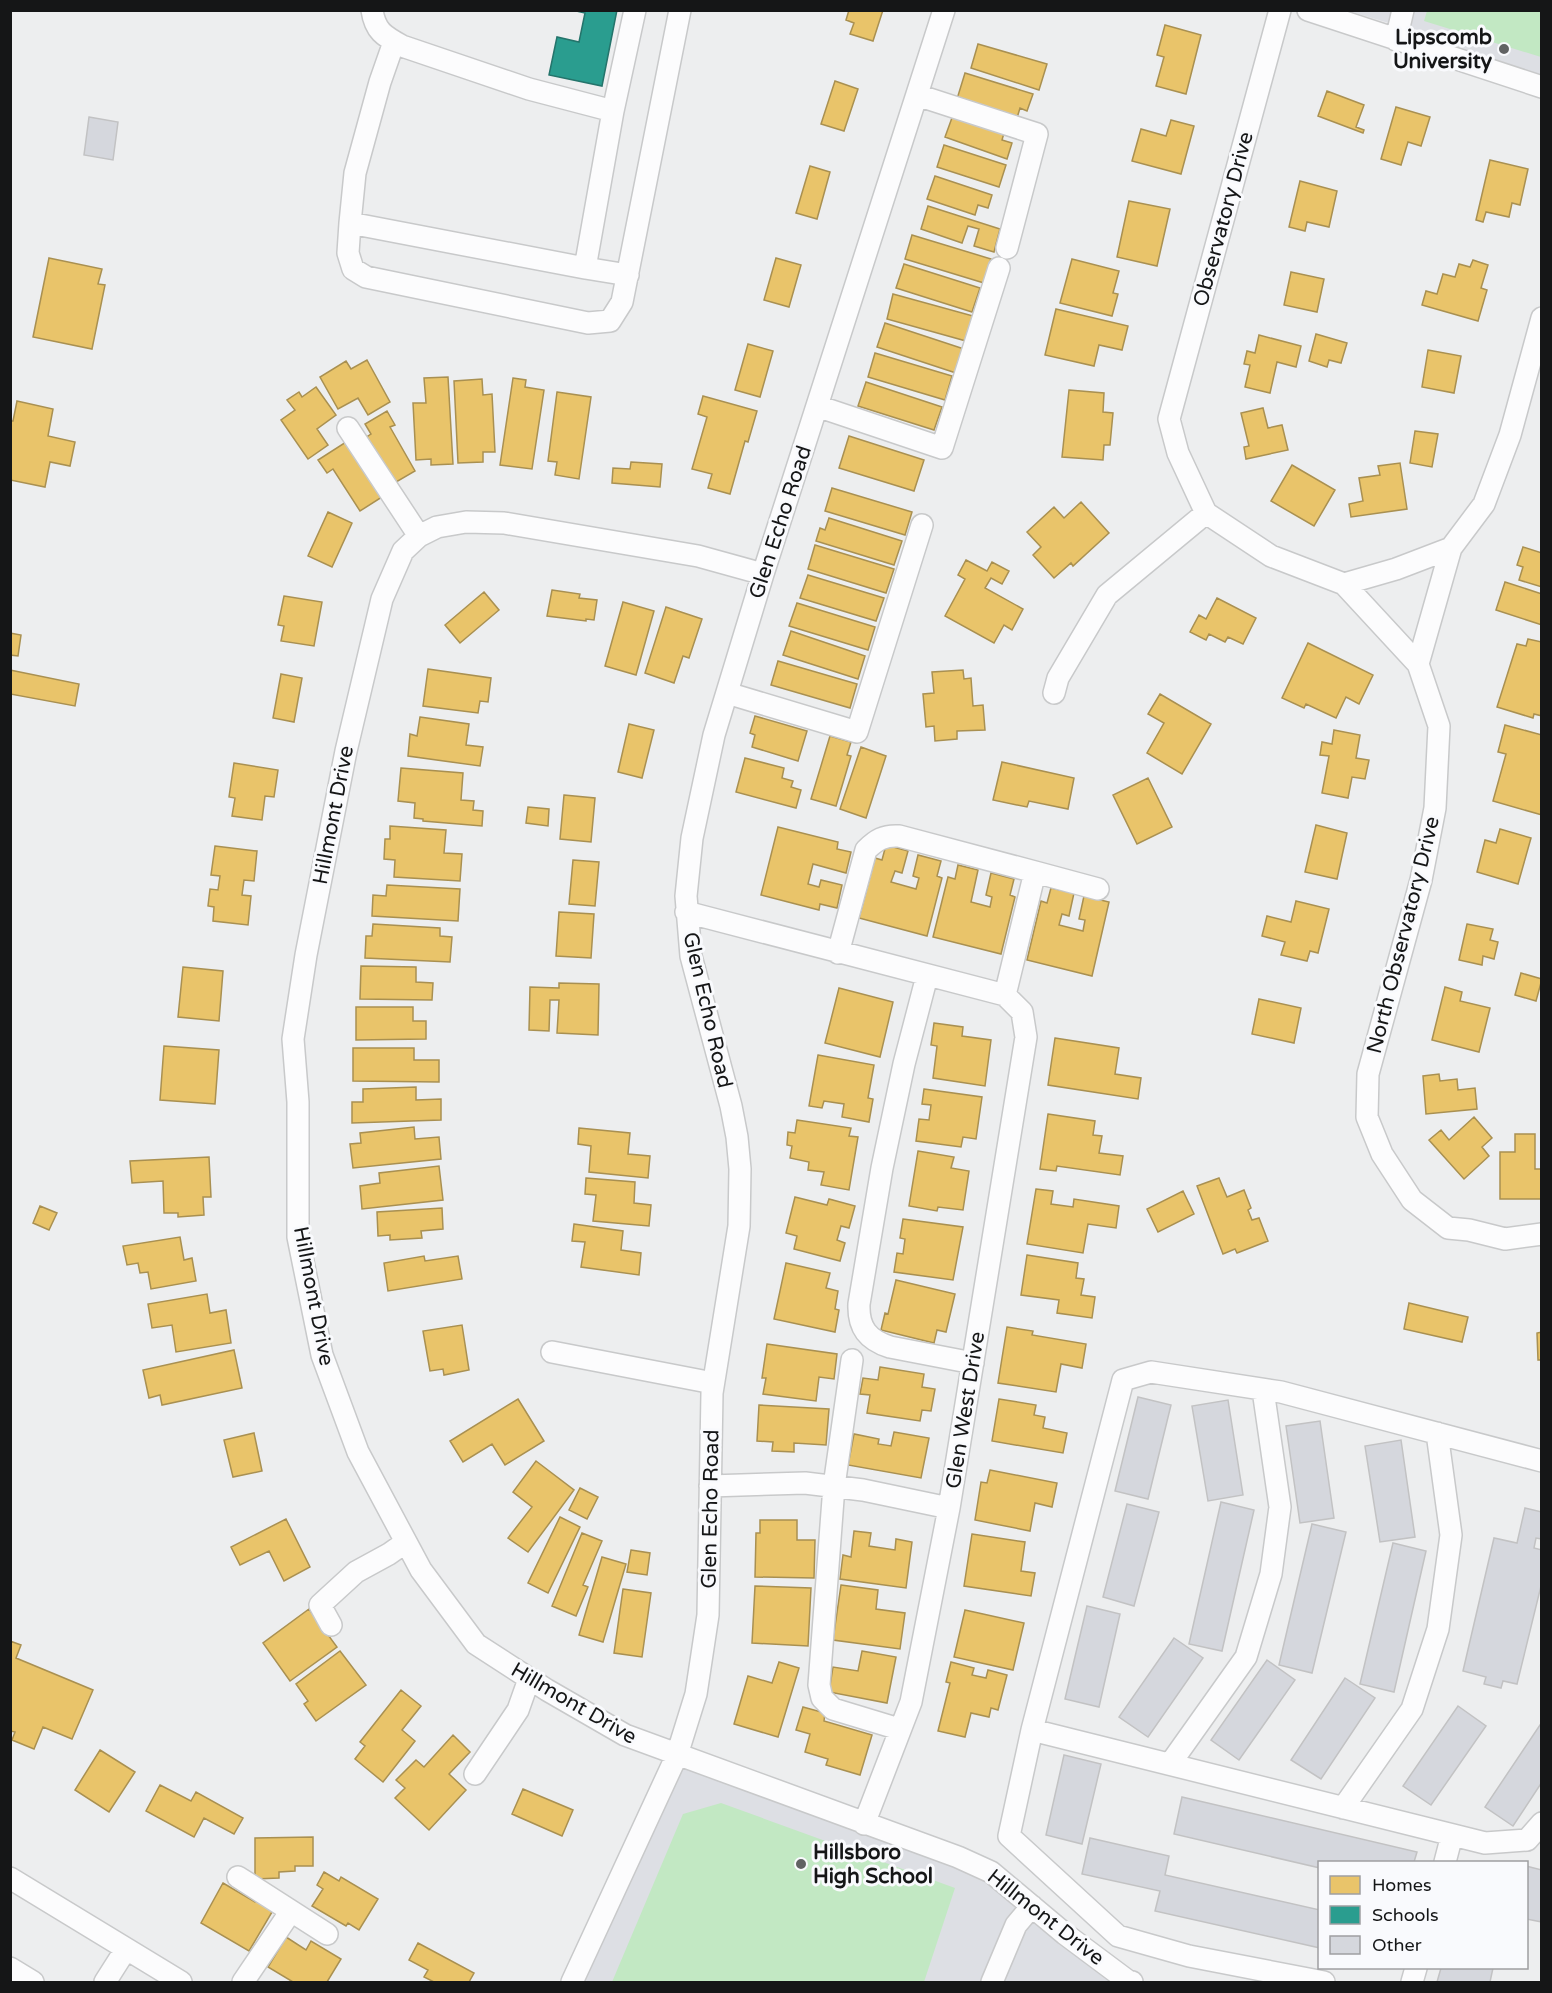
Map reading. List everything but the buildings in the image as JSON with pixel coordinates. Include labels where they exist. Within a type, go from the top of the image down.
[{"type":"street","points":[[372,10],[374,24],[387,38],[402,46],[529,89],[613,111]]},
{"type":"street","points":[[585,268],[613,111],[635,10]]},
{"type":"street","points":[[394,42],[380,82],[355,173],[348,254],[353,269],[366,277],[588,323],[610,321],[622,302],[680,10]]},
{"type":"street","name":"Glen Echo Road","points":[[572,1983],[677,1755],[696,1694],[708,1615],[713,1383],[739,1226],[740,1169],[731,1106],[691,956],[686,896],[692,838],[714,735],[763,574],[944,10]]},
{"type":"street","name":"Observatory Drive","points":[[1206,513],[1178,453],[1169,419],[1280,10]]},
{"type":"street","points":[[1308,10],[1542,87]]},
{"type":"street","points":[[1396,39],[1403,10]]},
{"type":"street","points":[[917,95],[1037,134],[1007,248]]},
{"type":"street","points":[[350,223],[628,275]]},
{"type":"street","points":[[817,406],[942,448],[999,268]]},
{"type":"street","points":[[1418,664],[1451,548],[1484,504],[1510,435],[1542,318]]},
{"type":"street","points":[[348,428],[419,536]]},
{"type":"street","points":[[1054,693],[1058,678],[1107,595],[1206,513]]},
{"type":"street","name":"North Observatory Drive","points":[[1206,513],[1271,556],[1344,584],[1418,664],[1439,726],[1435,808],[1420,879],[1368,1074],[1367,1117],[1382,1154],[1412,1200],[1448,1228],[1469,1230],[1505,1239],[1542,1234]]},
{"type":"street","name":"Hillmont Drive","points":[[763,574],[698,556],[504,523],[465,522],[437,528],[419,536],[403,551],[382,599],[345,751],[306,955],[293,1039],[298,1102],[298,1237],[322,1355],[358,1452],[405,1542],[420,1570],[476,1644],[529,1679],[625,1735],[958,1857],[991,1872],[1120,1979]]},
{"type":"street","points":[[727,693],[857,732],[922,525]]},
{"type":"street","points":[[1344,584],[1396,569],[1451,548]]},
{"type":"street","points":[[838,953],[866,850],[874,841],[888,835],[1098,889]]},
{"type":"street","points":[[686,912],[1005,995],[1035,872]]},
{"type":"street","points":[[927,976],[904,1064],[882,1168],[859,1304],[859,1321],[863,1331],[878,1343],[973,1363]]},
{"type":"street","name":"Glen West Drive","points":[[864,1824],[911,1702],[949,1508],[1026,1037],[1022,1012],[1005,995]]},
{"type":"street","points":[[552,1352],[713,1383]]},
{"type":"street","points":[[852,1360],[834,1486],[819,1685],[822,1698],[833,1709],[899,1729]]},
{"type":"street","points":[[1324,1983],[1189,1956],[1118,1936],[1009,1836],[1032,1730],[1122,1380],[1151,1372],[1281,1392],[1542,1461]]},
{"type":"street","points":[[1170,1764],[1246,1657],[1271,1574],[1280,1508],[1263,1390]]},
{"type":"street","points":[[1343,1808],[1412,1709],[1438,1629],[1451,1534],[1437,1433]]},
{"type":"street","points":[[710,1486],[805,1483],[863,1490],[949,1508]]},
{"type":"street","points":[[331,1625],[320,1605],[356,1572],[389,1554],[405,1542]]},
{"type":"street","points":[[475,1774],[518,1710],[529,1679]]},
{"type":"street","points":[[1032,1730],[1485,1843],[1527,1840],[1542,1823]]},
{"type":"street","points":[[1446,1861],[1452,1835]]},
{"type":"street","points":[[238,1877],[327,1934]]},
{"type":"street","points":[[10,1878],[181,1983]]},
{"type":"street","points":[[992,1983],[1016,1925],[1032,1906]]},
{"type":"street","points":[[243,1983],[291,1911]]},
{"type":"street","points":[[105,1983],[126,1949]]},
{"type":"street","points":[[10,1968],[33,1983]]},
{"type":"shaded area","name":"Lipscomb University","points":[[1349,11],[1541,11],[1541,75],[1392,24]]},
{"type":"shaded area","name":"Hillsboro High School","points":[[677,1755],[958,1857],[1129,1982],[572,1982]]},
{"type":"green space","points":[[1427,11],[1541,11],[1541,57],[1424,21]]},
{"type":"green space","points":[[721,1803],[955,1888],[924,1982],[612,1982],[683,1814]]},
{"type":"place","name":"Lipscomb University","points":[[1504,49]]},
{"type":"place","name":"Hillsboro High School","points":[[801,1864]]}]
